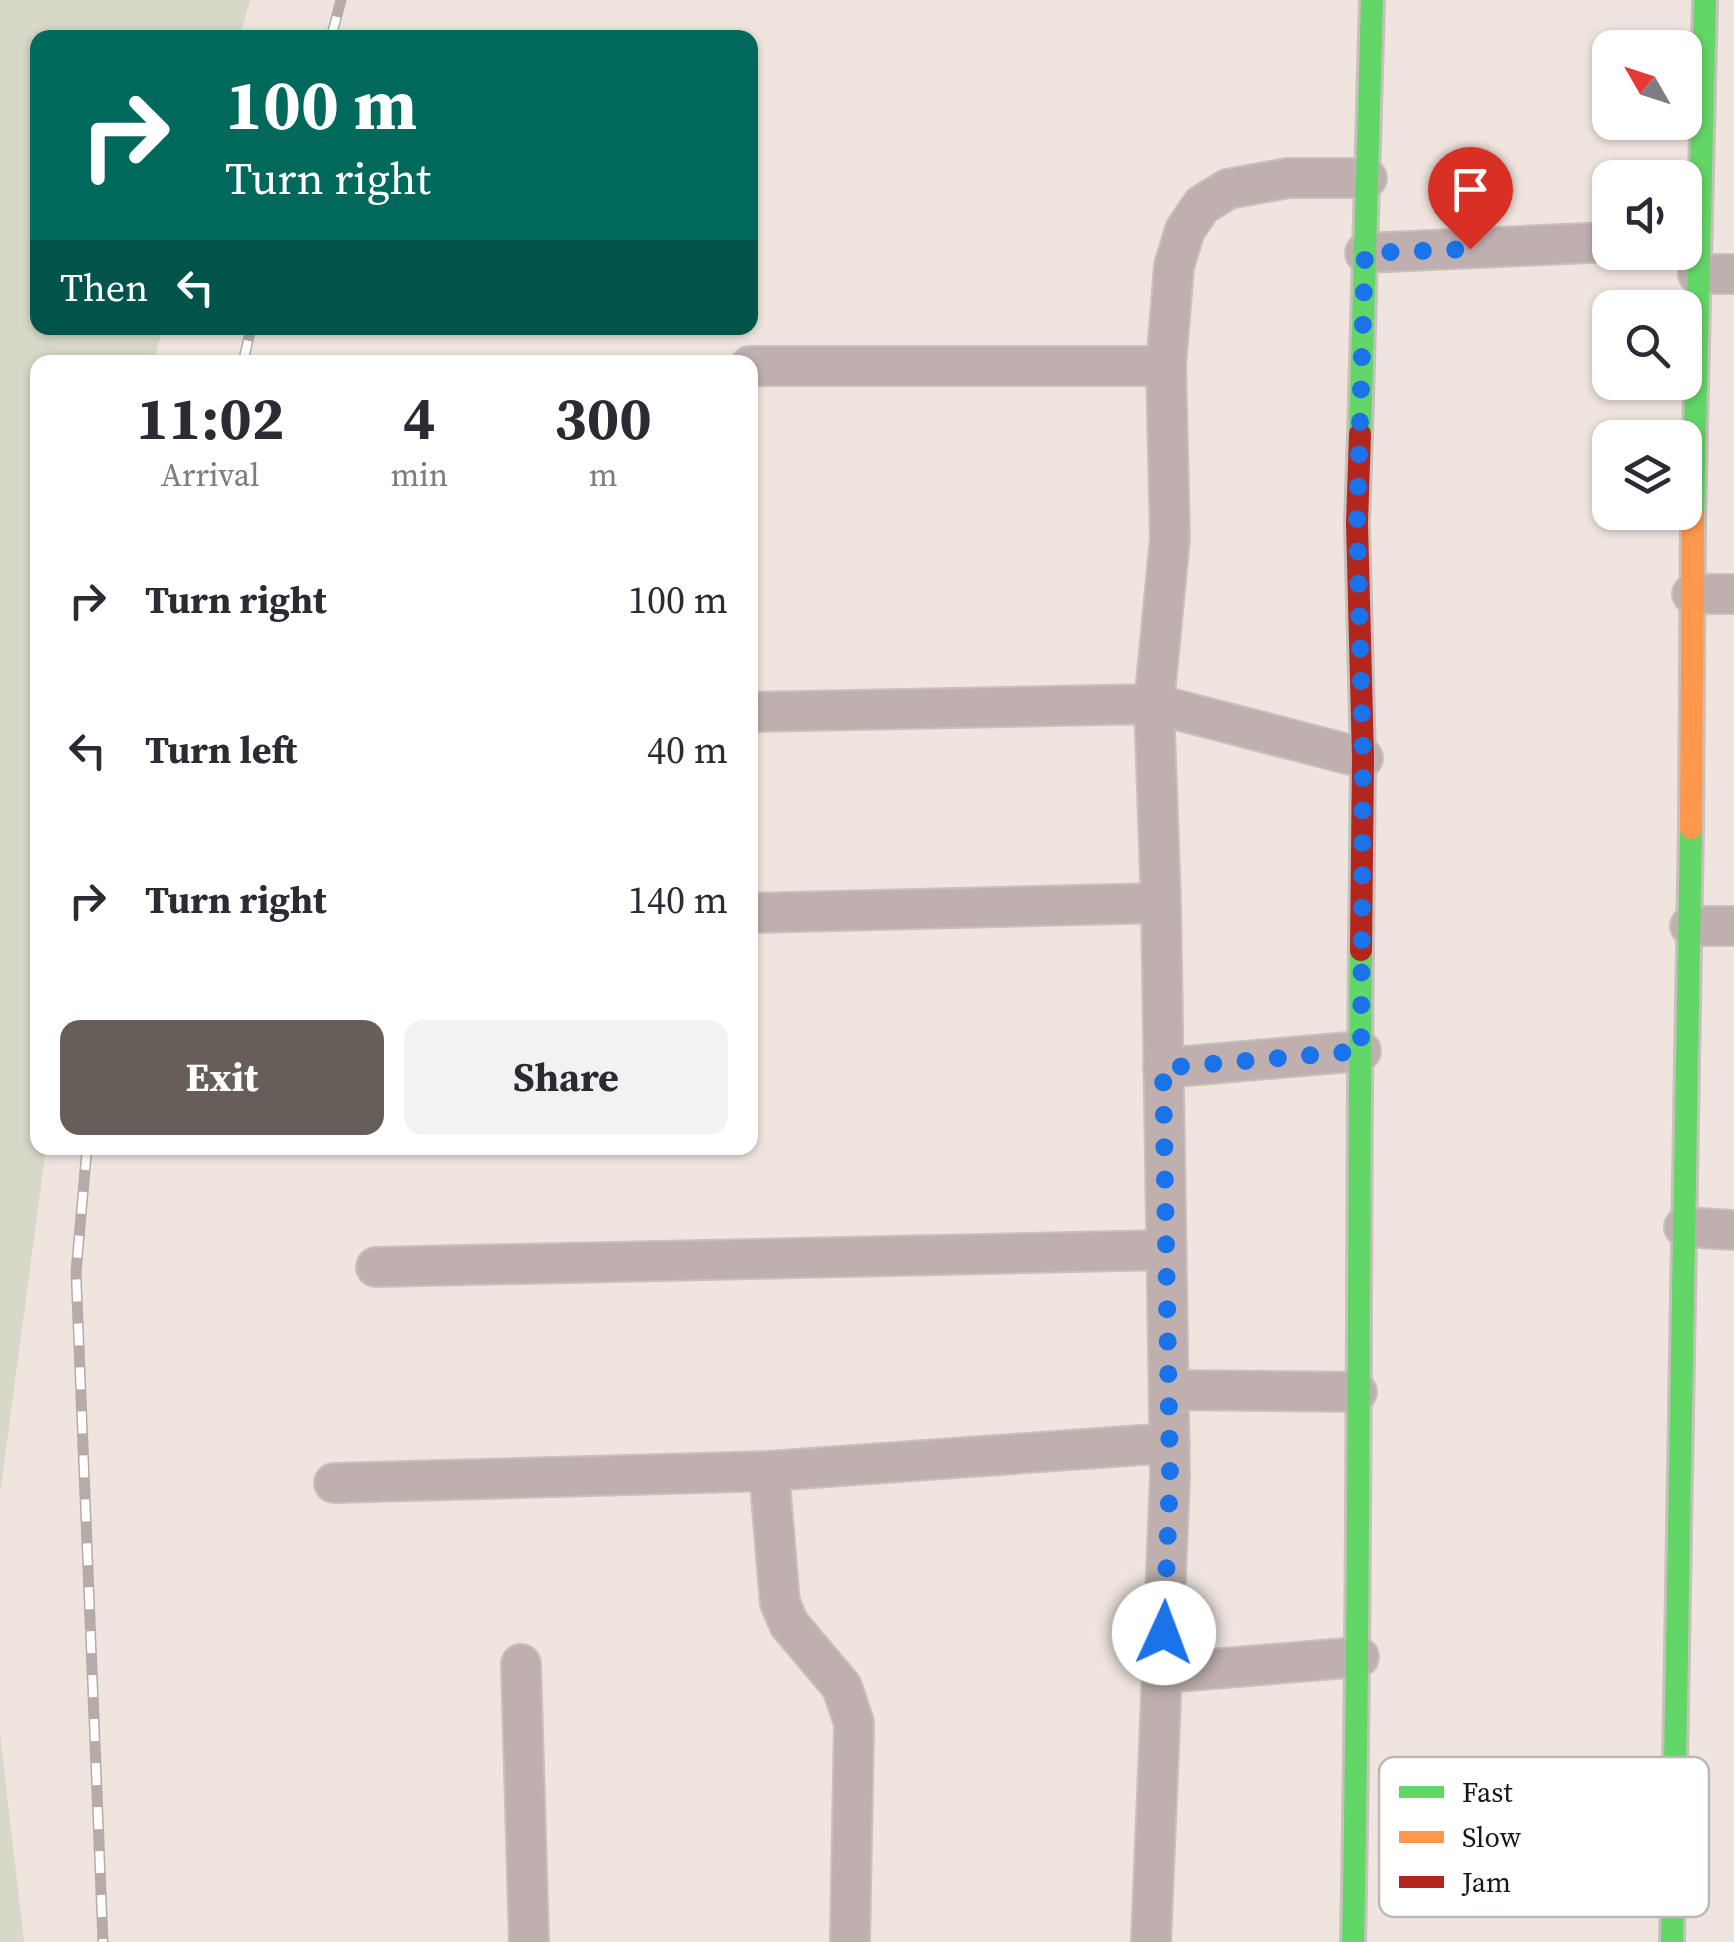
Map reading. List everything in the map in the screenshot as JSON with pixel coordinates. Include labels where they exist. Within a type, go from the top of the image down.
[{"type":"street","points":[[1354,1942],[1363,758],[1357,523],[1372,0]]},
{"type":"street","points":[[1675,1757],[1692,594],[1704,256],[1705,0]]},
{"type":"street","points":[[1151,1942],[1170,1443],[1154,704],[1170,538],[1166,366],[1174,266],[1185,230],[1202,205],[1228,189],[1288,178],[1367,178]]},
{"type":"street","points":[[1365,253],[1592,243]]},
{"type":"street","points":[[758,366],[1166,366]]},
{"type":"street","points":[[1692,594],[1734,594]]},
{"type":"street","points":[[758,712],[1154,704],[1363,758]]},
{"type":"street","points":[[758,913],[1161,902]]},
{"type":"street","points":[[1690,926],[1734,926]]},
{"type":"street","points":[[1163,1068],[1361,1051]]},
{"type":"street","points":[[1684,1227],[1734,1230]]},
{"type":"street","points":[[376,1267],[1166,1250]]},
{"type":"street","points":[[1169,1390],[1357,1392]]},
{"type":"street","points":[[334,1484],[769,1471],[1170,1443]]},
{"type":"street","points":[[769,1471],[780,1603],[789,1624],[842,1687],[854,1724],[850,1942]]},
{"type":"street","points":[[1162,1673],[1359,1657]]},
{"type":"street","points":[[522,1664],[529,1942]]},
{"type":"street","points":[[1672,1917],[1672,1942]]},
{"type":"green space","points":[[0,0],[250,0],[242,30],[30,30],[30,335],[161,335],[155,355],[30,355],[30,1155],[45,1155],[0,1494]]},
{"type":"green space","points":[[0,1734],[24,1942],[0,1942]]},
{"type":"railway","points":[[333,30],[341,0]]},
{"type":"railway","points":[[245,355],[249,335]]},
{"type":"railway","points":[[86,1155],[76,1272],[103,1942]]},
{"type":"traffic: fast","points":[[1360,434],[1372,0]]},
{"type":"traffic: fast","points":[[1695,420],[1705,0]]},
{"type":"traffic: fast","points":[[1675,1757],[1691,828]]},
{"type":"traffic: fast","points":[[1353,1942],[1361,950]]},
{"type":"traffic: fast","points":[[1672,1917],[1672,1942]]},
{"type":"traffic: slow","points":[[1691,828],[1693,530]]},
{"type":"traffic: jam","points":[[1360,434],[1357,523],[1363,758],[1361,950]]},
{"type":"route","points":[[1164,1633],[1170,1476],[1163,1068],[1361,1051],[1363,758],[1357,523],[1365,253],[1470,249]]}]
